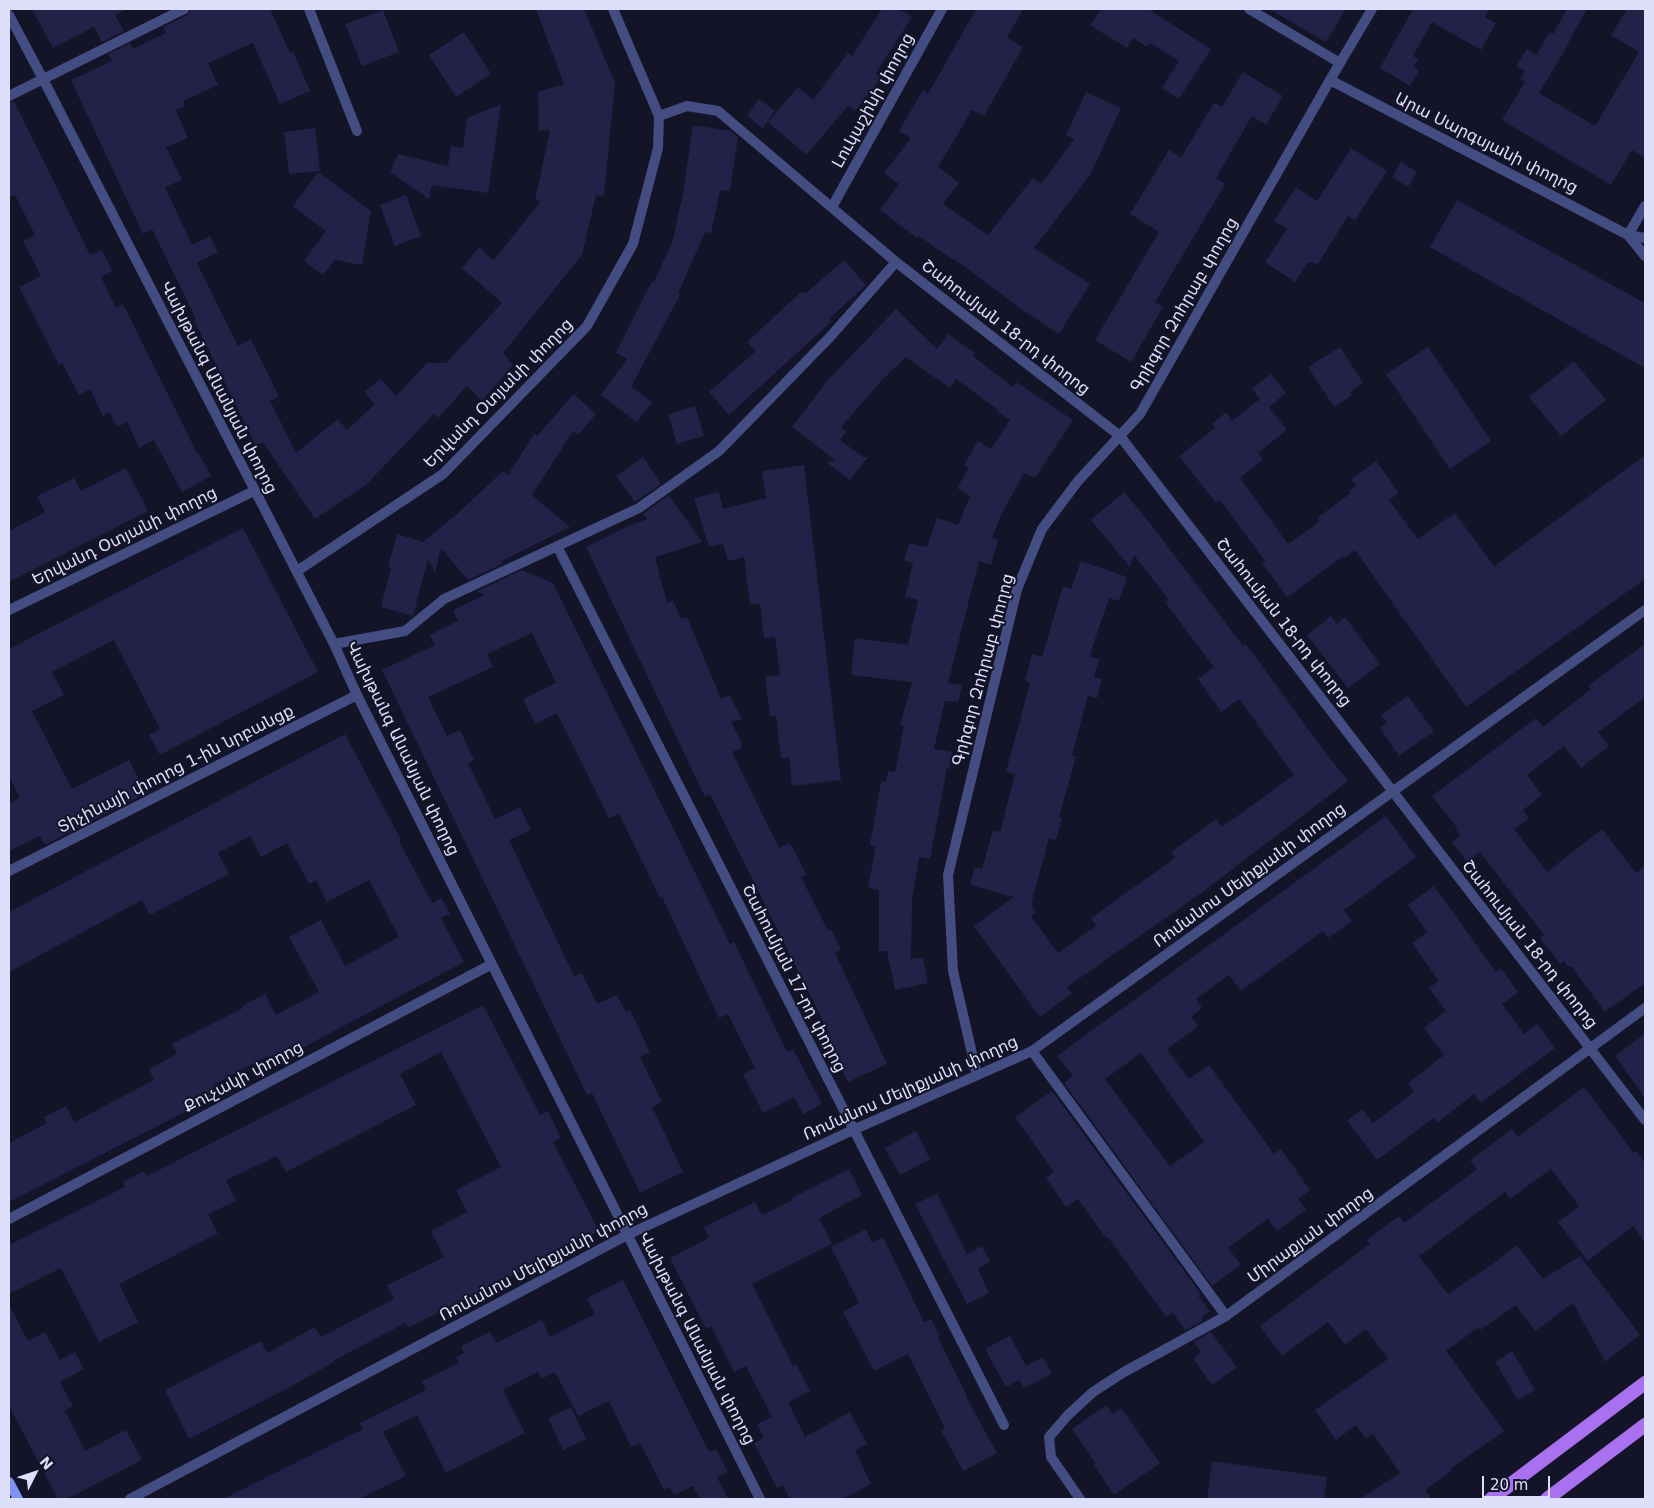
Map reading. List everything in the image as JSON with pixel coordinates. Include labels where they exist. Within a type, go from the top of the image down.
[{"type":"main road","points":[[1491,1499],[1645,1383]]},
{"type":"main road","points":[[1547,1499],[1645,1426]]},
{"type":"main road","points":[[9,1482],[18,1499]]},
{"type":"street","points":[[9,96],[184,9]]},
{"type":"street","points":[[309,9],[357,132]]},
{"type":"street","name":"Երվանդ Օտյանի փողոց","points":[[297,571],[443,474],[587,326],[633,244],[658,148],[659,116],[613,9]]},
{"type":"street","name":"Լուկաշինի փողոց","points":[[832,207],[942,9]]},
{"type":"street","points":[[1249,9],[1340,63]]},
{"type":"street","name":"Գրիգոր Զոհրաբ փողոց","points":[[977,1075],[953,971],[948,875],[1017,589],[1042,529],[1078,481],[1140,414],[1372,9]]},
{"type":"street","name":"Վախթանգ Անանյան փողոց","points":[[9,15],[334,644],[357,695],[626,1235],[760,1499]]},
{"type":"street","name":"Արա Սարգսյանի փողոց","points":[[1330,80],[1628,235],[1645,238]]},
{"type":"street","name":"Շահումյան 18-րդ փողոց","points":[[659,116],[687,106],[718,111],[896,262],[1120,436],[1645,1120]]},
{"type":"street","points":[[1628,235],[1645,206]]},
{"type":"street","name":"Արա Սարգսյանի փողոց","points":[[1628,235],[1645,256]]},
{"type":"street","points":[[334,644],[404,631],[444,599],[639,508],[719,451],[830,337],[896,262]]},
{"type":"street","name":"Երվանդ Օտյանի փողոց","points":[[9,610],[254,492]]},
{"type":"street","name":"Շահումյան 17-րդ փողոց","points":[[557,546],[1004,1425]]},
{"type":"street","name":"Ռոմանոս Մելիքյանի փողոց","points":[[130,1499],[626,1235],[853,1130],[1032,1051],[1645,610]]},
{"type":"street","name":"Տիչինայի փողոց 1-ին նրբանցք","points":[[9,871],[357,695]]},
{"type":"street","name":"Քուչակի փողոց","points":[[9,1219],[492,964]]},
{"type":"street","name":"Միրաքյան փողոց","points":[[1080,1499],[1050,1456],[1049,1437],[1068,1415],[1093,1392],[1124,1372],[1226,1316],[1645,1008]]},
{"type":"street","points":[[1032,1051],[1226,1316]]},
{"type":"building","points":[[32,9],[127,9],[115,15],[124,31],[102,42],[94,27],[53,48]]},
{"type":"building","points":[[191,9],[270,9],[290,53],[293,52],[310,91],[280,104],[253,43],[208,63],[218,85],[183,101],[185,106],[176,110],[188,138],[166,147],[182,180],[165,187],[192,245],[210,236],[218,252],[197,263],[238,346],[251,339],[279,397],[270,401],[296,453],[338,419],[347,430],[375,404],[364,392],[381,379],[396,396],[427,363],[446,363],[502,303],[462,268],[479,247],[493,261],[541,201],[535,200],[550,130],[539,131],[538,92],[564,84],[536,9],[584,9],[615,83],[604,196],[596,195],[582,255],[503,353],[513,365],[482,401],[467,386],[438,418],[434,414],[366,485],[315,519],[263,442],[256,446],[152,229],[143,234],[71,80],[112,61],[108,54],[130,43],[133,49],[166,33],[163,27],[187,15]]},
{"type":"building","points":[[882,9],[899,9],[912,17],[876,73],[881,78],[855,111],[848,106],[806,155],[768,122],[798,87],[813,100],[848,53],[852,56]]},
{"type":"building","points":[[976,9],[1023,9],[1007,38],[1023,47],[984,116],[972,110],[938,167],[959,183],[943,204],[988,235],[1033,178],[1041,184],[1074,139],[1066,135],[1086,92],[1121,108],[1090,175],[1034,248],[1090,284],[1059,334],[1020,308],[954,259],[919,236],[917,238],[880,210],[899,184],[884,173],[911,138],[899,131],[923,90],[928,94]]},
{"type":"building","points":[[1101,9],[1148,9],[1211,49],[1179,99],[1162,88],[1179,61],[1150,43],[1147,47],[1133,38],[1127,48],[1090,25]]},
{"type":"building","points":[[1269,9],[1346,9],[1326,42]]},
{"type":"building","points":[[1408,9],[1490,9],[1485,17],[1496,23],[1481,50],[1432,22],[1413,56],[1418,59],[1414,67],[1419,71],[1410,86],[1380,68],[1412,11]]},
{"type":"building","points":[[1567,9],[1587,9],[1539,93],[1595,126],[1639,52],[1611,35],[1627,9],[1645,9],[1645,158],[1632,150],[1611,185],[1502,120],[1525,82],[1520,79],[1525,71],[1516,66],[1527,49],[1536,55],[1550,32],[1553,34]]},
{"type":"building","points":[[383,10],[399,52],[362,66],[345,24]]},
{"type":"building","points":[[464,32],[491,74],[456,97],[429,55]]},
{"type":"building","points":[[1243,72],[1283,96],[1266,125],[1252,116],[1216,178],[1225,184],[1155,302],[1163,307],[1131,362],[1095,340],[1159,232],[1130,214],[1169,150],[1181,157],[1214,103],[1222,107]]},
{"type":"building","points":[[759,99],[775,111],[763,128],[747,116]]},
{"type":"building","points":[[14,101],[90,255],[102,250],[112,271],[101,277],[116,308],[123,304],[197,453],[211,476],[182,492],[154,440],[139,448],[127,422],[117,427],[109,412],[103,416],[90,389],[79,395],[62,363],[59,365],[19,287],[41,276],[23,241],[35,235],[15,195],[9,198],[9,103]]},
{"type":"building","points":[[501,104],[488,193],[432,185],[429,199],[390,172],[398,154],[448,166],[451,146],[463,148],[467,118]]},
{"type":"building","points":[[693,125],[731,131],[738,137],[730,191],[720,190],[711,233],[705,232],[678,294],[680,295],[631,387],[652,402],[637,422],[601,395],[627,359],[616,353],[652,281],[654,282],[673,240],[683,193]]},
{"type":"building","points":[[315,128],[320,171],[289,174],[284,132]]},
{"type":"building","points":[[1351,148],[1387,171],[1355,220],[1348,216],[1318,264],[1308,262],[1295,282],[1265,262],[1287,229],[1274,221],[1296,187],[1317,201]]},
{"type":"building","points":[[1401,162],[1417,172],[1408,187],[1392,177]]},
{"type":"building","points":[[318,172],[371,211],[362,265],[335,260],[323,275],[304,261],[326,231],[293,206]]},
{"type":"building","points":[[406,195],[421,236],[395,246],[380,205]]},
{"type":"building","points":[[1457,200],[1645,303],[1645,368],[1430,247]]},
{"type":"building","points":[[844,260],[866,285],[829,319],[831,322],[729,415],[709,392],[756,351],[747,342],[802,291],[805,294]]},
{"type":"building","points":[[896,309],[937,349],[948,334],[975,353],[973,356],[1013,387],[1016,382],[1073,420],[1035,478],[1024,473],[1001,515],[992,538],[998,540],[991,565],[979,561],[948,683],[962,685],[958,702],[945,701],[934,749],[952,752],[949,769],[947,768],[930,859],[919,857],[912,899],[911,959],[923,957],[928,983],[895,990],[887,951],[879,951],[879,890],[868,888],[876,846],[870,845],[881,781],[886,782],[888,771],[895,772],[904,726],[900,725],[912,682],[851,675],[855,638],[908,645],[918,600],[905,597],[913,563],[904,561],[909,543],[927,547],[937,518],[958,525],[970,496],[957,488],[969,468],[964,465],[978,441],[991,449],[1010,420],[956,379],[950,388],[906,357],[883,379],[841,427],[846,432],[840,440],[863,457],[868,457],[850,480],[826,462],[836,461],[792,427],[827,381]]},
{"type":"building","points":[[1340,347],[1363,383],[1350,392],[1352,395],[1334,407],[1308,367]]},
{"type":"building","points":[[1428,347],[1491,441],[1450,469],[1386,374]]},
{"type":"building","points":[[1574,361],[1606,400],[1561,436],[1529,397]]},
{"type":"building","points":[[1271,374],[1286,393],[1269,407],[1287,430],[1258,453],[1263,459],[1240,478],[1288,544],[1319,522],[1317,518],[1351,493],[1349,491],[1356,486],[1351,479],[1376,461],[1399,493],[1389,500],[1418,539],[1455,513],[1494,566],[1645,455],[1645,579],[1466,707],[1355,550],[1287,597],[1262,563],[1265,561],[1220,500],[1216,503],[1179,456],[1215,428],[1212,424],[1226,412],[1232,421],[1260,399],[1252,389]]},
{"type":"building","points":[[574,394],[596,414],[578,435],[573,431],[532,495],[570,527],[500,562],[504,563],[468,580],[441,548],[435,572],[428,559],[413,616],[381,607],[391,568],[388,567],[397,534],[423,542],[457,514],[503,471],[508,475],[534,434],[537,436]]},
{"type":"building","points":[[695,406],[704,436],[677,444],[668,414]]},
{"type":"building","points":[[643,457],[661,484],[635,502],[616,476]]},
{"type":"building","points":[[804,465],[841,780],[792,786],[789,757],[781,758],[776,716],[770,716],[765,677],[780,675],[775,637],[764,638],[760,604],[750,605],[744,557],[728,561],[723,544],[709,547],[694,498],[719,492],[723,509],[766,498],[762,471]]},
{"type":"building","points":[[126,468],[148,511],[9,582],[9,531],[45,512],[37,496],[74,478],[81,491]]},
{"type":"building","points":[[1124,492],[1153,527],[1243,646],[1246,644],[1348,781],[1200,894],[1067,987],[1072,993],[1040,1017],[974,926],[1014,897],[970,885],[975,867],[982,869],[993,830],[1000,832],[1015,774],[1006,772],[1030,683],[1025,681],[1032,654],[1042,657],[1063,586],[1071,589],[1081,561],[1127,577],[1119,601],[1109,598],[1092,648],[1090,657],[1099,659],[1094,677],[1102,679],[1097,698],[1088,696],[1072,755],[1076,757],[1059,817],[1062,818],[1056,840],[1049,838],[1031,905],[1036,912],[1031,916],[1058,953],[1096,926],[1091,918],[1175,858],[1171,852],[1216,819],[1222,827],[1294,775],[1239,699],[1221,712],[1198,679],[1214,667],[1165,602],[1169,600],[1134,555],[1130,567],[1091,520]]},
{"type":"building","points":[[669,495],[702,542],[655,557],[667,603],[673,600],[681,619],[687,617],[721,699],[730,695],[742,720],[731,721],[741,742],[741,749],[732,752],[779,848],[790,843],[799,860],[806,875],[801,877],[828,931],[831,930],[841,950],[835,953],[887,1064],[848,1082],[825,1035],[829,1033],[710,794],[705,797],[586,547],[647,519],[643,514]]},
{"type":"building","points":[[243,528],[318,672],[160,755],[149,735],[160,729],[114,640],[52,672],[64,695],[32,711],[72,789],[129,760],[146,793],[45,845],[40,836],[9,851],[9,804],[20,798],[9,776],[9,649]]},
{"type":"building","points":[[522,570],[553,583],[730,944],[734,942],[787,1052],[793,1049],[822,1104],[803,1114],[794,1097],[763,1113],[743,1074],[755,1068],[728,1014],[719,1018],[662,897],[660,898],[619,814],[609,818],[557,713],[535,724],[523,699],[556,683],[532,633],[487,654],[493,667],[428,697],[447,736],[460,730],[474,760],[468,763],[495,819],[520,807],[531,830],[509,840],[574,976],[582,973],[597,1004],[617,995],[626,1012],[630,1010],[650,1052],[640,1057],[662,1102],[652,1107],[683,1172],[640,1193],[592,1093],[587,1095],[382,670],[435,645],[430,635],[458,621],[453,610],[485,595],[477,591]]},
{"type":"building","points":[[1331,616],[1337,624],[1345,617],[1380,664],[1348,688],[1307,635]]},
{"type":"building","points":[[1645,644],[1645,697],[1598,732],[1609,746],[1581,768],[1564,746],[1527,775],[1542,795],[1523,810],[1529,818],[1514,829],[1547,872],[1602,829],[1636,873],[1645,866],[1645,983],[1605,1012],[1571,966],[1569,967],[1564,961],[1560,964],[1540,938],[1544,935],[1480,852],[1467,862],[1452,842],[1460,836],[1456,830],[1458,829],[1432,796],[1536,718],[1543,727],[1591,689],[1588,686]]},
{"type":"building","points":[[1408,696],[1434,731],[1399,756],[1380,728],[1387,723],[1381,715]]},
{"type":"building","points":[[345,734],[432,903],[441,898],[450,914],[441,918],[464,962],[272,1064],[268,1056],[213,1085],[218,1095],[9,1202],[9,1143],[47,1123],[44,1117],[66,1106],[74,1122],[154,1080],[149,1069],[177,1054],[172,1044],[243,1008],[242,1006],[265,994],[276,1015],[319,992],[289,937],[321,920],[345,966],[399,937],[369,880],[327,902],[316,880],[309,884],[287,843],[261,857],[250,836],[218,853],[229,874],[150,915],[142,900],[9,972],[9,912]]},
{"type":"building","points":[[1386,816],[1416,857],[1344,910],[1352,921],[1328,938],[1323,931],[1241,991],[1229,975],[1196,999],[1202,1008],[1191,1017],[1198,1026],[1167,1049],[1189,1079],[1209,1065],[1274,1154],[1281,1149],[1310,1190],[1298,1199],[1306,1210],[1277,1231],[1268,1219],[1228,1248],[1241,1265],[1212,1286],[1064,1083],[1073,1076],[1057,1056]],"holes":[[[1141,1053],[1204,1142],[1170,1166],[1105,1079]]]},
{"type":"building","points":[[1434,886],[1496,972],[1501,968],[1518,992],[1502,1004],[1524,1034],[1537,1024],[1555,1048],[1481,1103],[1474,1094],[1437,1123],[1434,1118],[1377,1160],[1347,1121],[1362,1109],[1373,1123],[1414,1092],[1408,1083],[1444,1055],[1424,1028],[1446,1011],[1429,988],[1439,981],[1412,943],[1427,932],[1408,905]]},
{"type":"building","points":[[483,1005],[540,1115],[548,1111],[561,1138],[553,1142],[599,1231],[408,1328],[405,1323],[333,1361],[286,1389],[189,1439],[165,1390],[261,1341],[267,1353],[315,1327],[321,1337],[394,1299],[387,1285],[444,1257],[431,1231],[467,1212],[456,1190],[501,1167],[441,1052],[400,1074],[416,1105],[286,1172],[277,1156],[226,1180],[236,1201],[208,1214],[218,1233],[119,1284],[138,1322],[99,1342],[61,1268],[9,1294],[9,1245],[125,1187],[123,1182],[144,1171],[147,1176]]},
{"type":"building","points":[[1645,1034],[1645,1098],[1615,1056]]},
{"type":"building","points":[[1584,1087],[1634,1153],[1636,1151],[1645,1164],[1645,1242],[1633,1226],[1588,1261],[1558,1222],[1579,1206],[1551,1169],[1510,1199],[1505,1192],[1419,1256],[1448,1294],[1517,1245],[1543,1279],[1580,1256],[1640,1335],[1605,1362],[1573,1303],[1535,1331],[1516,1305],[1480,1330],[1479,1327],[1446,1351],[1504,1431],[1450,1469],[1452,1471],[1425,1490],[1432,1499],[1360,1499],[1400,1473],[1373,1434],[1366,1439],[1356,1425],[1336,1440],[1315,1410],[1388,1359],[1366,1329],[1345,1345],[1328,1322],[1282,1356],[1260,1326],[1370,1244],[1367,1240],[1399,1216],[1404,1223],[1477,1169],[1470,1160],[1512,1129],[1518,1137]]},
{"type":"building","points":[[1052,1091],[1201,1294],[1198,1296],[1210,1311],[1201,1318],[1203,1321],[1185,1330],[1173,1313],[1166,1317],[1078,1199],[1066,1207],[1046,1178],[1054,1172],[1015,1117]]},
{"type":"building","points":[[916,1131],[930,1159],[900,1175],[885,1148]]},
{"type":"building","points":[[849,1169],[862,1195],[819,1218],[832,1244],[752,1284],[793,1366],[796,1364],[810,1391],[788,1402],[805,1437],[850,1412],[867,1444],[855,1450],[871,1484],[843,1499],[790,1499],[783,1485],[777,1488],[754,1443],[764,1438],[757,1424],[772,1417],[746,1366],[734,1372],[711,1326],[706,1329],[670,1258],[709,1238],[704,1227],[755,1202],[762,1215]]},
{"type":"building","points":[[937,1194],[967,1254],[982,1246],[990,1262],[978,1269],[989,1293],[967,1304],[915,1204]]},
{"type":"building","points":[[866,1229],[872,1243],[883,1237],[924,1322],[931,1319],[966,1397],[997,1453],[963,1471],[941,1430],[945,1428],[908,1354],[874,1371],[843,1312],[859,1303],[831,1247]]},
{"type":"building","points":[[623,1280],[709,1452],[716,1449],[728,1472],[717,1477],[728,1499],[700,1499],[693,1486],[674,1495],[670,1487],[664,1490],[640,1443],[631,1447],[609,1401],[578,1416],[555,1372],[541,1379],[538,1372],[503,1390],[525,1433],[446,1473],[417,1415],[383,1432],[406,1476],[359,1499],[223,1499],[363,1429],[360,1423],[426,1390],[422,1381],[459,1363],[456,1357],[464,1353],[461,1346],[490,1332],[496,1343],[542,1320],[550,1337],[595,1314],[587,1298]]},
{"type":"building","points":[[9,1305],[28,1341],[45,1332],[60,1360],[75,1352],[84,1369],[60,1382],[73,1406],[65,1411],[85,1451],[126,1430],[142,1460],[67,1499],[58,1499],[9,1406]]},
{"type":"building","points":[[1211,1332],[1237,1367],[1212,1385],[1193,1358],[1201,1352],[1194,1342]]},
{"type":"building","points":[[1010,1336],[1026,1366],[1043,1357],[1052,1374],[1024,1388],[1019,1380],[1006,1387],[985,1349]]},
{"type":"building","points":[[1512,1351],[1535,1390],[1518,1400],[1495,1362]]},
{"type":"building","points":[[1106,1405],[1113,1414],[1121,1408],[1160,1463],[1114,1495],[1072,1429]]},
{"type":"building","points":[[571,1407],[586,1439],[563,1450],[548,1418]]},
{"type":"building","points":[[1212,1461],[1327,1477],[1324,1499],[1207,1499]]}]
